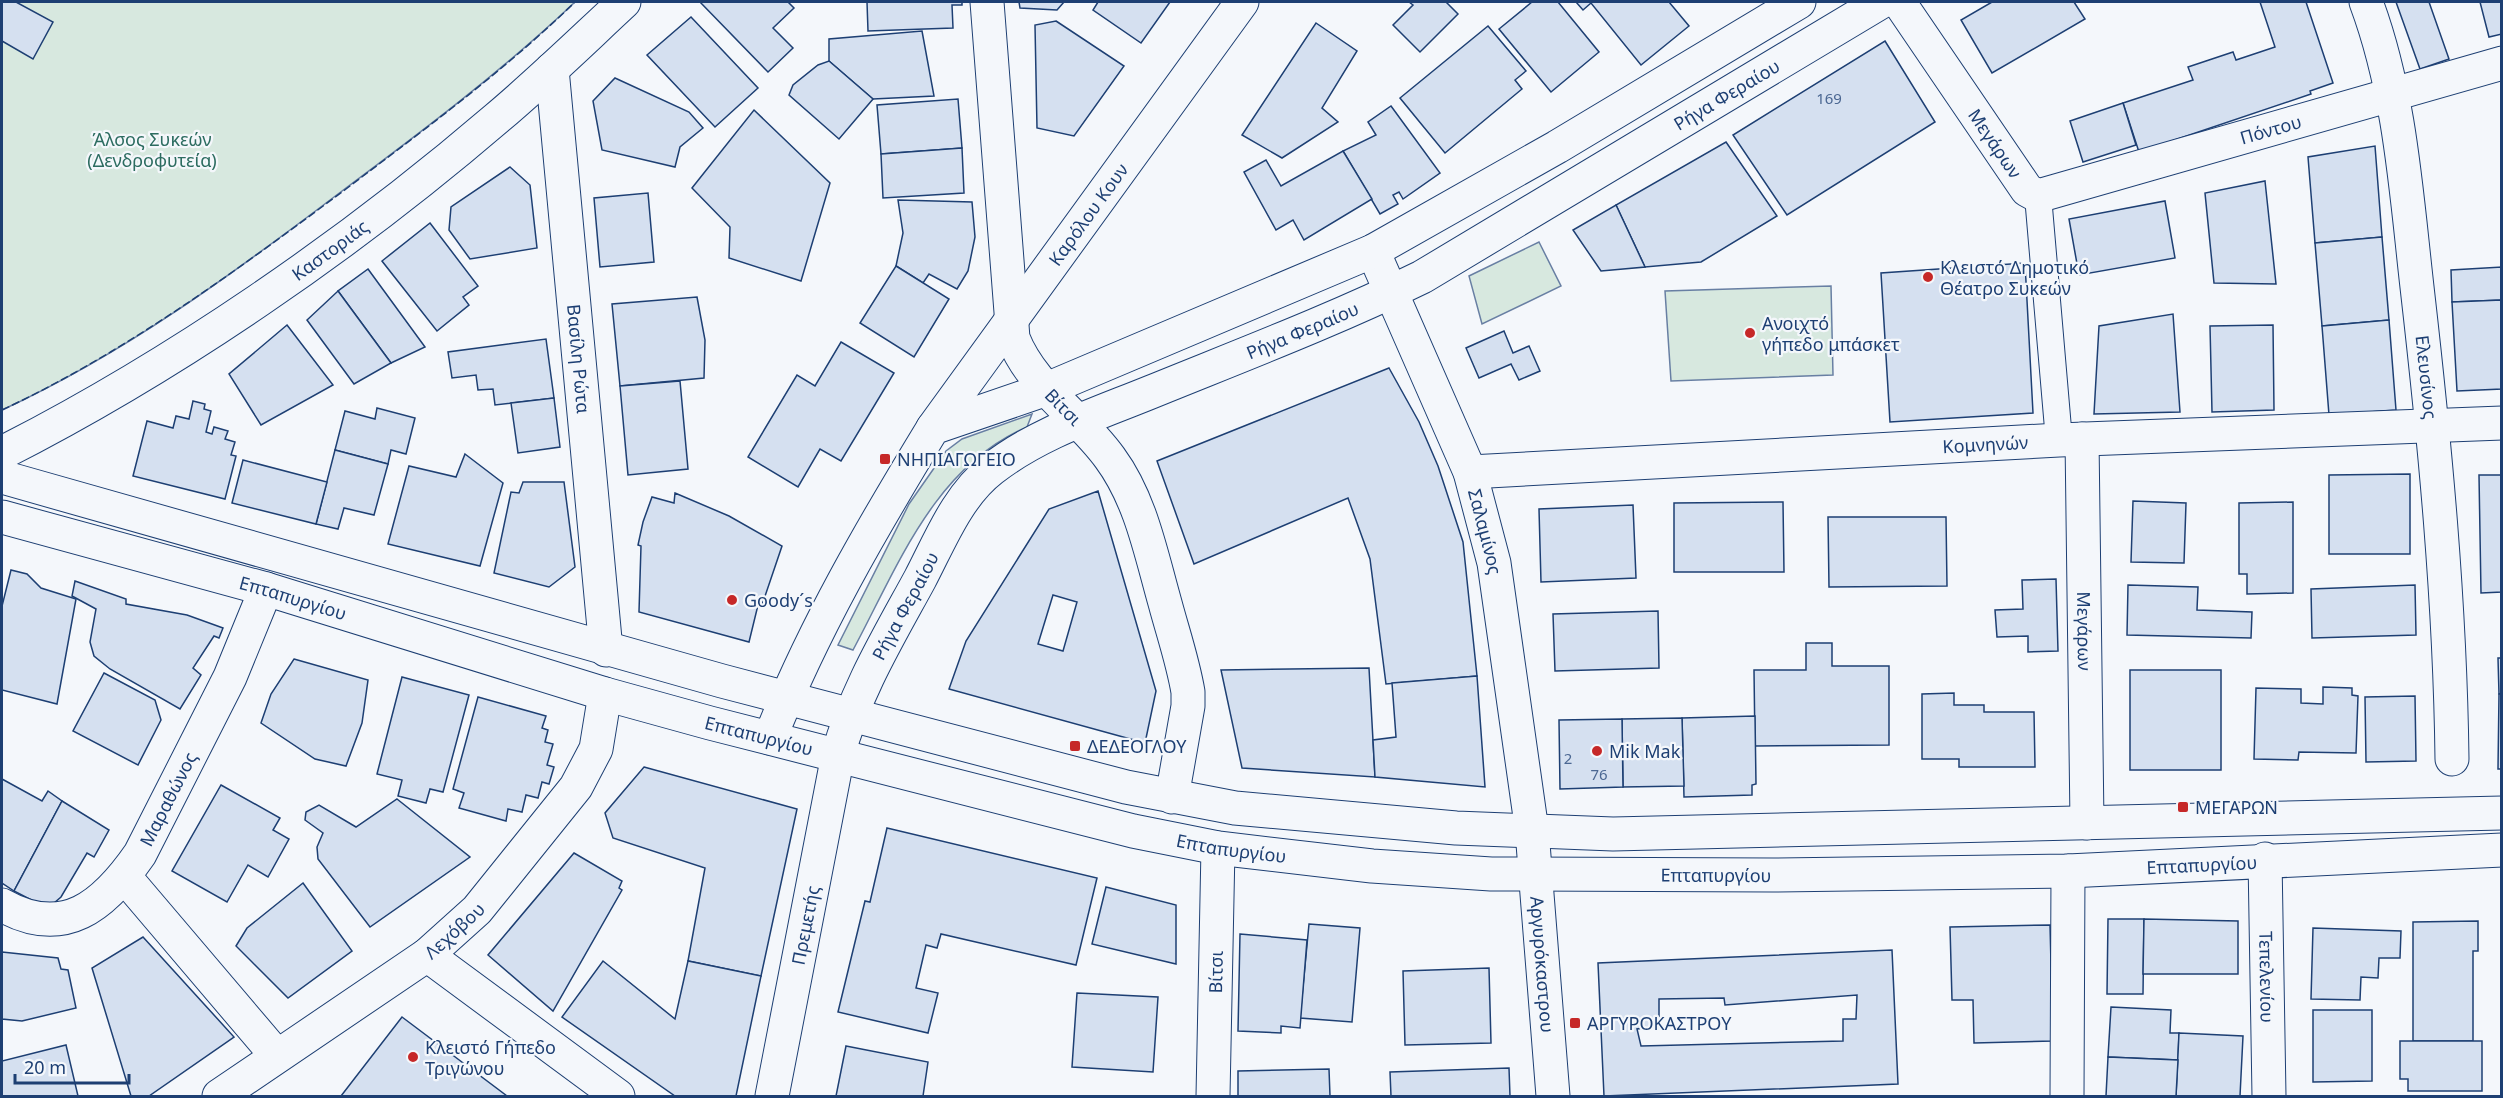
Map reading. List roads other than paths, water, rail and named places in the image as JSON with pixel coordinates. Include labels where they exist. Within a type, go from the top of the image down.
[{"type":"street","name":"Καστοριάς","points":[[2,453],[164,359],[315,260],[434,170],[552,69],[624,2]]},
{"type":"street","name":"Βίτσι","points":[[987,2],[1010,319],[1020,354],[1047,389],[1116,465],[1138,509],[1186,680],[1188,706],[1172,796]]},
{"type":"street","name":"Καρόλου Κουν","points":[[933,428],[1242,2]]},
{"type":"street","points":[[770,738],[786,697],[847,574],[933,428],[1047,389],[1373,251],[1557,147],[1799,2]]},
{"type":"street","name":"Ρήγα Φεραίου","points":[[838,755],[859,693],[967,495],[991,470],[1048,435],[1391,292],[1535,211],[1881,2]]},
{"type":"street","name":"Μεγάρων","points":[[1899,2],[2027,190],[2038,196],[2071,440],[2087,823]]},
{"type":"street","name":"Ελευσίνος","points":[[2366,2],[2384,52],[2393,94],[2406,185],[2432,425],[2448,629],[2452,759]]},
{"type":"street","name":"Πόντου","points":[[2038,196],[2502,63]]},
{"type":"street","name":"Βασίλη Ρώτα","points":[[552,69],[606,650]]},
{"type":"street","name":"Σαλαμίνος","points":[[1373,251],[1470,472],[1498,581],[1532,831]]},
{"type":"street","name":"Κομνηνών","points":[[1470,472],[2071,440],[2502,423]]},
{"type":"street","name":"Επταπυργίου","points":[[2,477],[606,650],[851,713],[1039,765],[1235,808],[1456,828],[1672,834],[2502,813]]},
{"type":"street","name":"Επταπυργίου","points":[[2,517],[266,590],[605,694],[1133,831],[1218,848],[1383,867],[1537,874],[1773,875],[2068,871],[2265,859],[2502,850]]},
{"type":"street","name":"Μαραθώνος","points":[[2,905],[38,920],[69,918],[92,905],[124,876],[140,854],[230,677],[266,590]]},
{"type":"street","name":"Λεχόβου","points":[[219,1096],[427,955],[477,910],[576,787],[596,749],[605,694]]},
{"type":"street","name":"Πρεμετής","points":[[772,1096],[838,755]]},
{"type":"street","name":"Αργυρόκαστρου","points":[[1532,831],[1553,1096]]},
{"type":"street","name":"Βίτσι","points":[[1213,1096],[1218,848]]},
{"type":"street","name":"Τεπελενίου","points":[[2265,859],[2270,1096]]},
{"type":"street","points":[[2067,1096],[2068,871]]},
{"type":"street","points":[[124,876],[277,1056]]},
{"type":"street","points":[[427,955],[618,1096]]},
{"type":"place","name":"Κλειστό Δημοτικό Θέατρο Συκεών","points":[[1928,277]]},
{"type":"place","name":"Ανοιχτό γήπεδο μπάσκετ","points":[[1750,333]]},
{"type":"place","name":"ΝΗΠΙΑΓΩΓΕΙΟ","points":[[885,459]]},
{"type":"place","name":"Goody´s","points":[[732,600]]},
{"type":"place","name":"ΔΕΔΕΟΓΛΟΥ","points":[[1075,746]]},
{"type":"place","name":"Mik Mak","points":[[1597,751]]},
{"type":"place","name":"ΜΕΓΑΡΩΝ","points":[[2183,807]]},
{"type":"place","name":"ΑΡΓΥΡΟΚΑΣΤΡΟΥ","points":[[1575,1023]]},
{"type":"place","name":"Κλειστό Γήπεδο Τριγώνου","points":[[413,1057]]},
{"type":"park label","name":"Άλσος Συκεών (Δενδροφυτεία)","points":[[152,149]]}]
